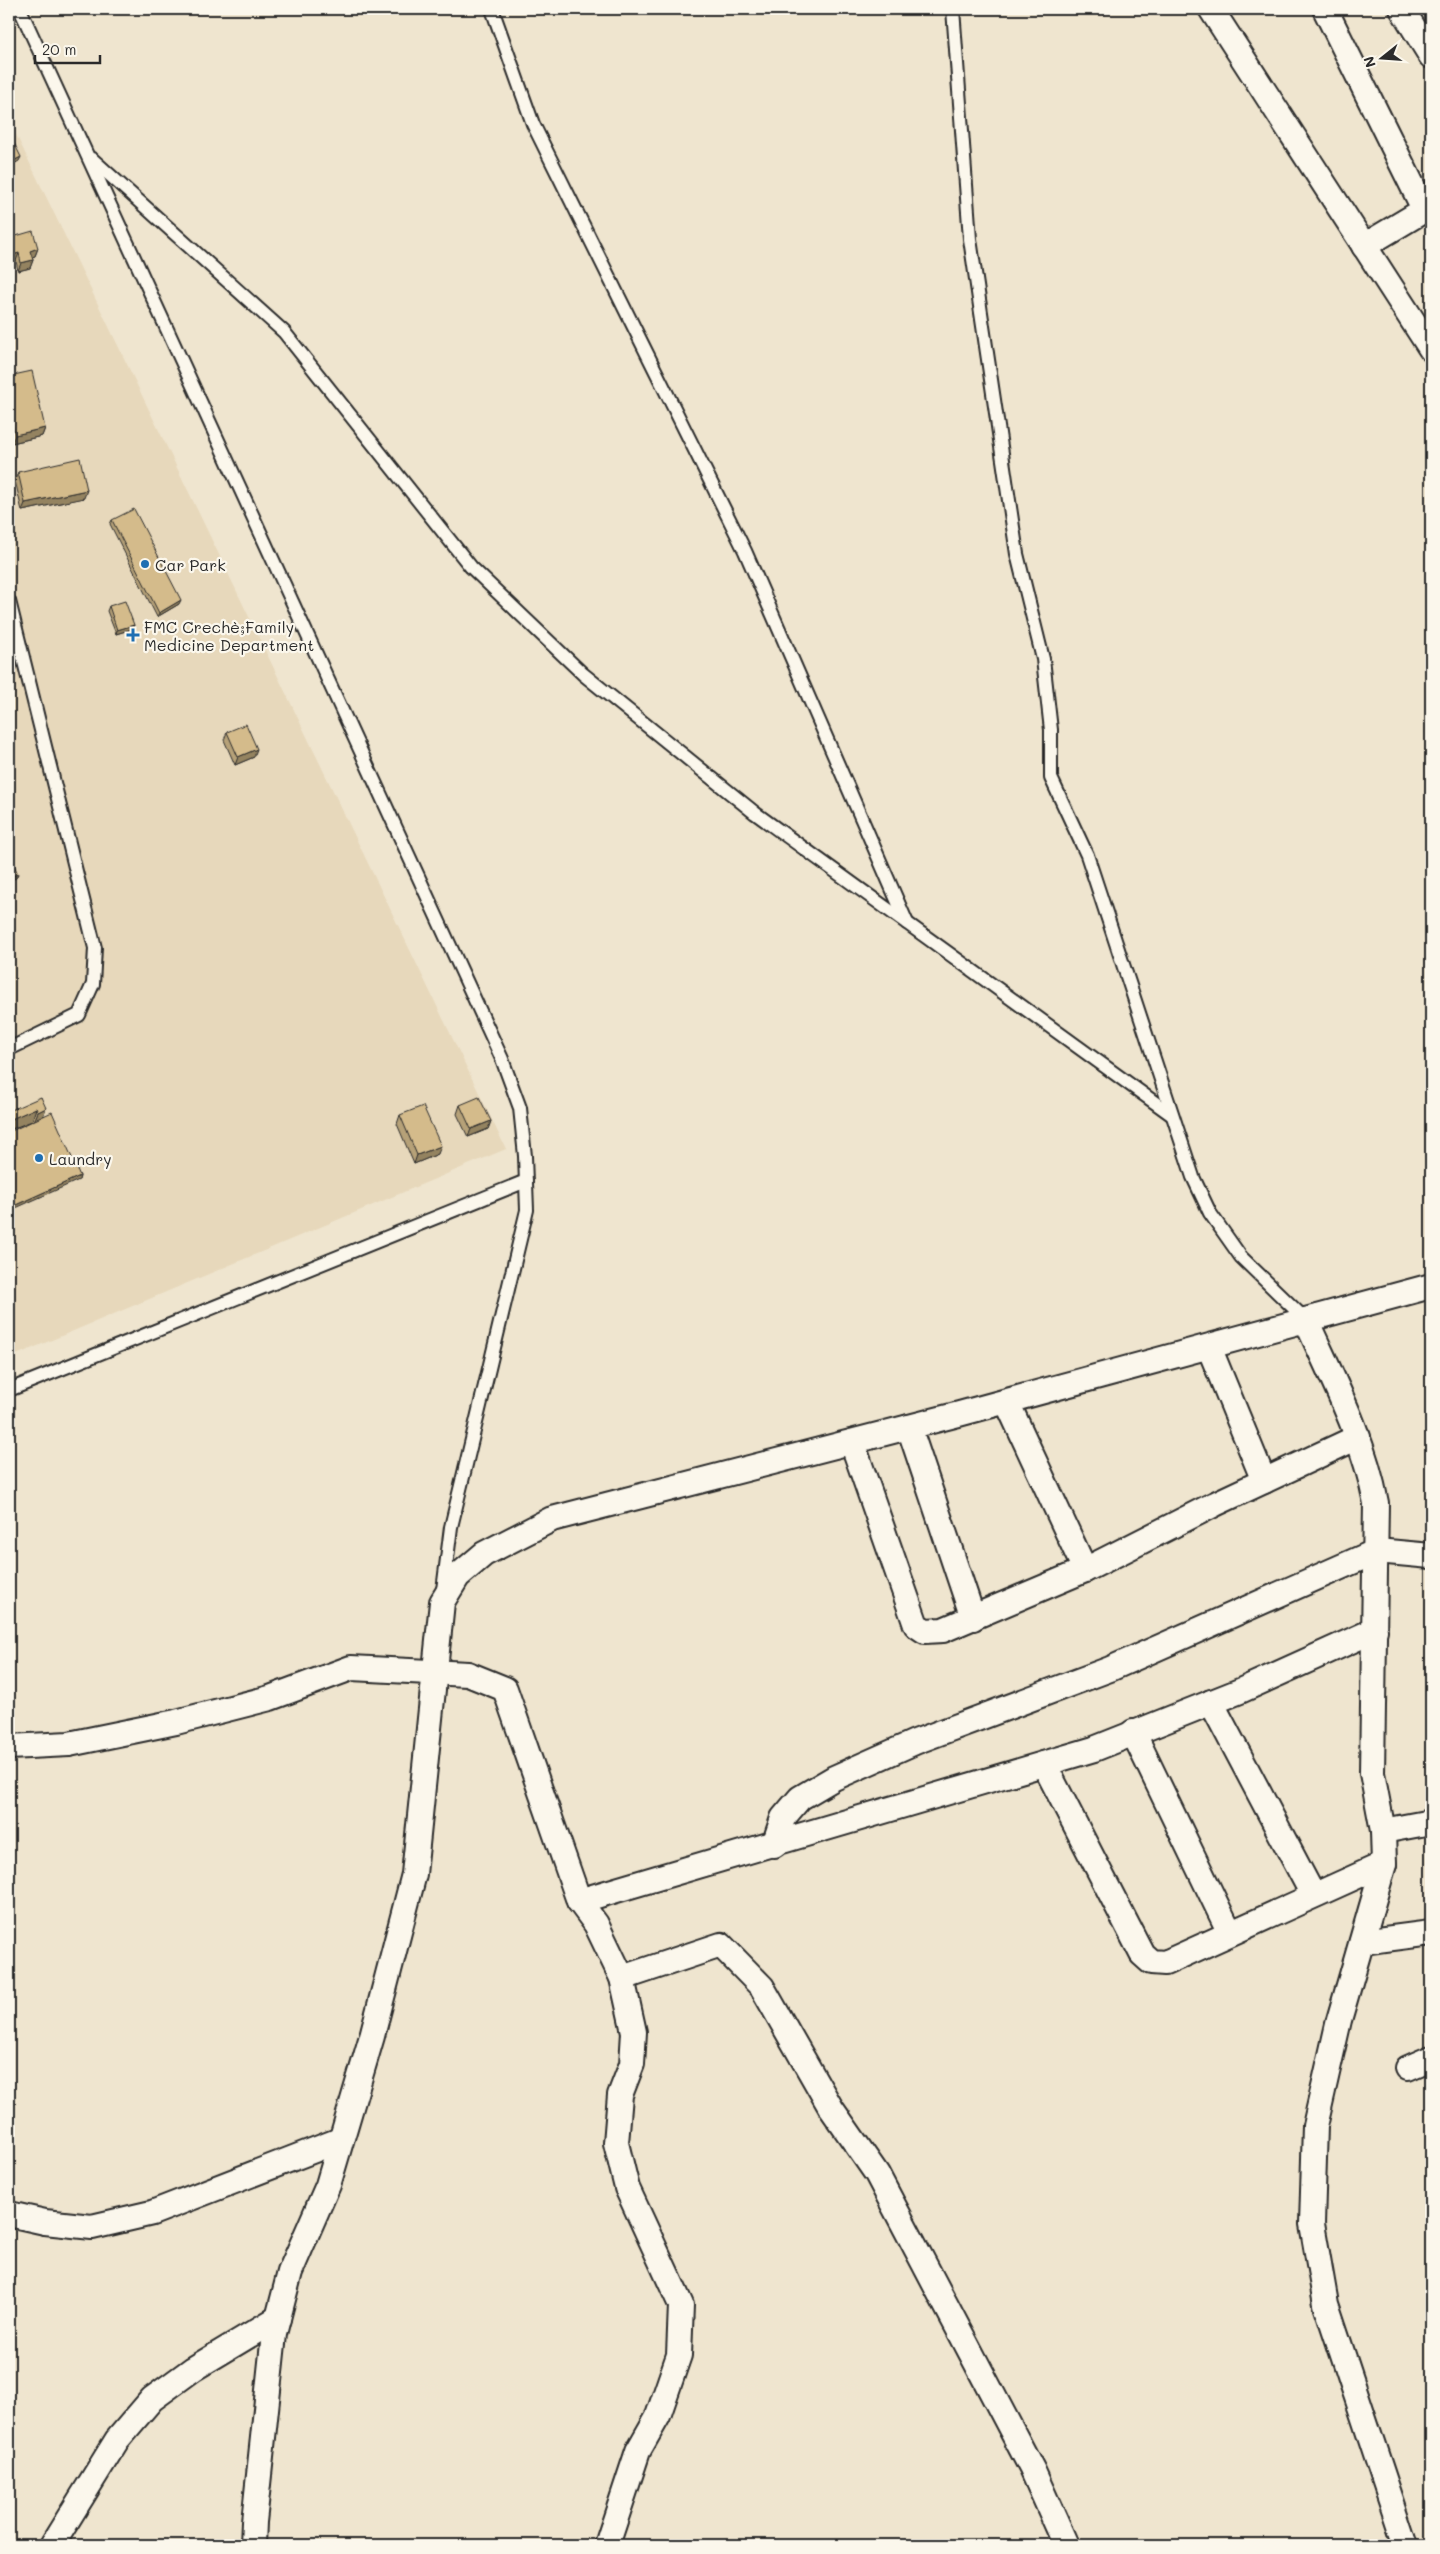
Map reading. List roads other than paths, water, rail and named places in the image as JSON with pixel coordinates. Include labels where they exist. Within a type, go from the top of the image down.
[{"type":"street","points":[[1211,9],[1364,246],[1424,322],[1431,349]]},
{"type":"street","points":[[1324,9],[1428,207],[1364,246]]},
{"type":"street","points":[[1402,9],[1430,52]]},
{"type":"street","points":[[254,2545],[257,2492],[274,2334],[290,2272],[328,2185],[369,2045],[414,1874],[442,1602],[458,1576],[484,1554],[552,1519],[1007,1402],[1306,1320],[1429,1290]]},
{"type":"street","points":[[1306,1320],[1358,1437],[1370,1471],[1376,1503],[1372,1773],[1383,1831],[1384,1864],[1339,2020],[1315,2126],[1312,2224],[1326,2304],[1406,2545]]},
{"type":"street","points":[[1208,1346],[1264,1481]]},
{"type":"street","points":[[1007,1402],[1086,1570]]},
{"type":"street","points":[[909,1427],[973,1618]]},
{"type":"street","points":[[852,1442],[916,1625],[925,1631],[942,1630],[1086,1570],[1264,1481],[1358,1437]]},
{"type":"street","points":[[774,1844],[783,1818],[800,1798],[834,1778],[915,1742],[1110,1669],[1376,1550],[1431,1556]]},
{"type":"street","points":[[579,1901],[1094,1749],[1211,1702],[1375,1630]]},
{"type":"street","points":[[9,1747],[69,1744],[176,1722],[270,1698],[351,1668],[468,1674],[505,1689],[579,1901],[596,1924],[622,1978],[634,2032],[632,2064],[620,2095],[616,2144],[627,2188],[681,2305],[679,2355],[658,2416],[638,2451],[607,2545]]},
{"type":"street","points":[[1211,1702],[1313,1895]]},
{"type":"street","points":[[1133,1732],[1230,1933]]},
{"type":"street","points":[[1044,1764],[1142,1954],[1151,1962],[1165,1962],[1384,1864]]},
{"type":"street","points":[[1383,1831],[1431,1822]]},
{"type":"street","points":[[1362,1942],[1431,1933]]},
{"type":"street","points":[[622,1978],[721,1945],[762,1987],[831,2108],[877,2174],[1032,2469],[1066,2545]]},
{"type":"street","points":[[1408,2068],[1431,2058]]},
{"type":"street","points":[[9,2214],[45,2222],[92,2227],[152,2213],[340,2140]]},
{"type":"street","points":[[52,2545],[117,2440],[152,2399],[194,2369],[278,2318]]},
{"type":"lane","points":[[20,9],[502,1059],[520,1108],[527,1210],[451,1527],[442,1602]]},
{"type":"lane","points":[[492,9],[533,124],[745,551],[908,925]]},
{"type":"lane","points":[[953,9],[970,239],[1016,554],[1043,659],[1051,730],[1051,778],[1087,855],[1193,1177],[1210,1213],[1242,1257],[1306,1320]]},
{"type":"lane","points":[[87,155],[284,332],[471,567],[582,674],[755,812],[1172,1115]]},
{"type":"lane","points":[[9,601],[95,948],[93,984],[79,1016],[9,1049]]},
{"type":"lane","points":[[9,1390],[526,1181]]},
{"type":"place","name":"Car Park","points":[[145,564]]},
{"type":"place","name":"FMC Crechè;Family Medicine Department","points":[[133,635]]},
{"type":"place","name":"Laundry","points":[[39,1158]]}]
